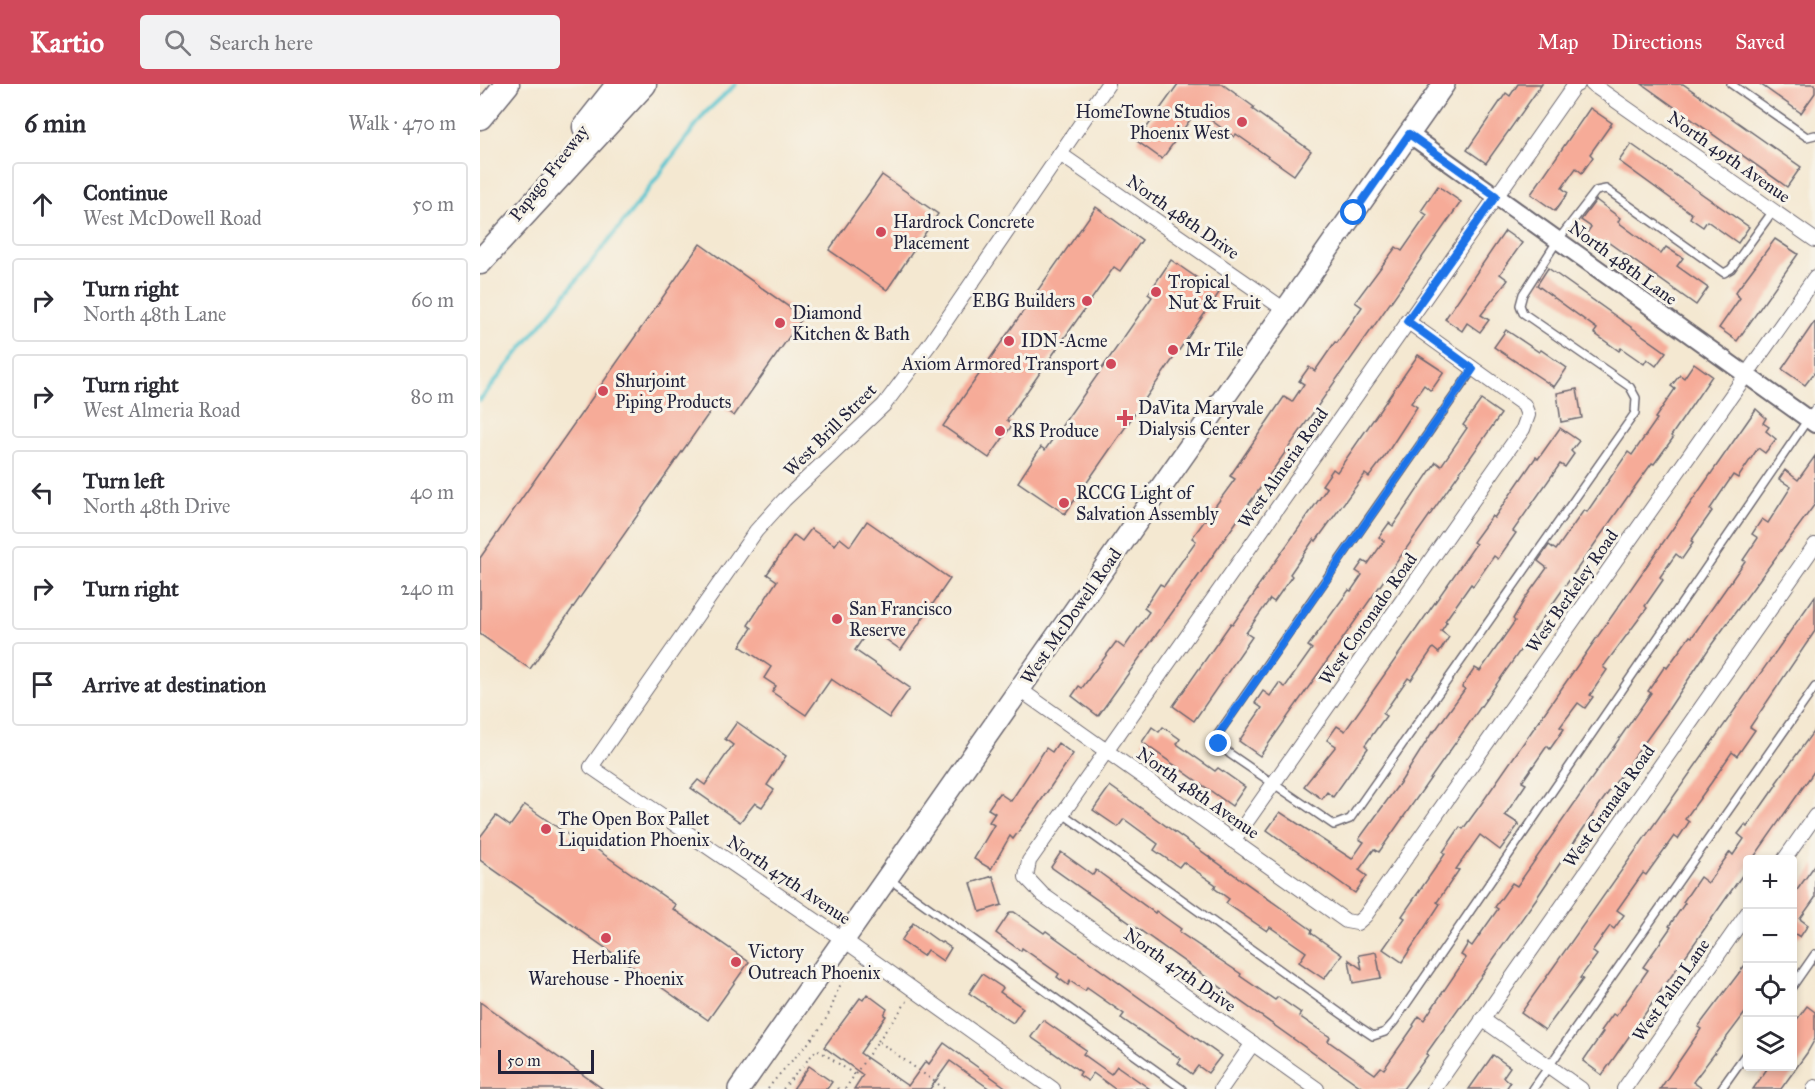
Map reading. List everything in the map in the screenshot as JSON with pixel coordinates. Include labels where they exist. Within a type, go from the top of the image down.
[{"type":"highway","points":[[480,105],[495,84]]},
{"type":"highway","points":[[480,117],[507,84]]},
{"type":"highway","name":"Papago Freeway","points":[[480,262],[619,84]]},
{"type":"highway","points":[[480,262],[644,84]]},
{"type":"main road","name":"West McDowell Road","points":[[739,1089],[1444,84]]},
{"type":"street","name":"West Brill Street","points":[[591,767],[756,531],[784,500],[884,405],[932,341],[1108,84]]},
{"type":"street","name":"West Almeria Road","points":[[1026,877],[1029,861],[1407,321],[1574,86],[1578,84]]},
{"type":"street","name":"North 49th Avenue","points":[[1592,84],[1815,240]]},
{"type":"street","name":"North 48th Lane","points":[[1409,134],[1747,375],[1813,418]]},
{"type":"street","name":"North 48th Drive","points":[[1060,154],[1285,310]]},
{"type":"street","name":"West Berkeley Road","points":[[1357,923],[1372,907],[1815,277]]},
{"type":"street","points":[[1407,321],[1473,369]]},
{"type":"street","name":"West Coronado Road","points":[[1233,841],[1523,429],[1528,415],[1524,405],[1473,369]]},
{"type":"street","name":"West Granada Road","points":[[1434,1089],[1815,545]]},
{"type":"street","name":"North 48th Avenue","points":[[1019,689],[1346,921],[1357,923]]},
{"type":"street","name":"North 47th Avenue","points":[[591,767],[844,940],[1053,1089]]},
{"type":"street","points":[[1788,855],[1815,816]]},
{"type":"street","name":"North 47th Drive","points":[[1026,877],[1042,895],[1317,1089]]},
{"type":"street","name":"West Palm Lane","points":[[1624,1089],[1743,919]]},
{"type":"street","points":[[1482,1019],[1581,1089]]},
{"type":"street","points":[[1221,1089],[1253,1043]]},
{"type":"lane","points":[[1731,84],[1807,137],[1815,135]]},
{"type":"lane","points":[[1473,369],[1218,735],[1219,744],[1230,753],[1334,825],[1350,819],[1635,413],[1636,398],[1630,387],[1523,313],[1520,305],[1523,294],[1558,240],[1596,191],[1606,189],[1724,273],[1731,269],[1773,211]]},
{"type":"lane","points":[[1063,814],[1372,1036],[1385,1032],[1813,418]]},
{"type":"lane","points":[[1533,1089],[1815,687]]},
{"type":"lane","points":[[887,878],[1182,1089]]},
{"type":"lane","points":[[1797,980],[1815,954]]},
{"type":"lane","points":[[1721,1089],[1743,1058]]},
{"type":"path","points":[[768,1089],[779,1073],[806,1045],[830,1012],[843,981],[863,972],[873,974]]},
{"type":"path","points":[[841,1089],[855,1075],[909,1000]]},
{"type":"path","points":[[878,1041],[945,1089]]},
{"type":"path","points":[[783,1089],[817,1049],[855,1075]]},
{"type":"building","name":"HomeTowne Studios Phoenix West","points":[[1178,84],[1222,84],[1254,107],[1252,109],[1311,151],[1294,175],[1236,134],[1234,137],[1197,110],[1162,159],[1137,141]]},
{"type":"building","points":[[1518,84],[1542,84],[1486,163],[1467,150],[1506,93],[1510,96]]},
{"type":"building","points":[[1642,84],[1683,84],[1801,167],[1787,187]]},
{"type":"building","points":[[1760,84],[1815,84],[1815,93],[1801,113]]},
{"type":"building","points":[[1590,108],[1612,123],[1590,154],[1593,157],[1582,173],[1576,168],[1562,188],[1568,193],[1555,211],[1531,194]]},
{"type":"building","points":[[1631,144],[1749,227],[1738,243],[1707,221],[1703,227],[1690,218],[1692,214],[1619,161]]},
{"type":"building","name":"Hardrock Concrete Placement","points":[[882,175],[938,214],[887,290],[829,250]]},
{"type":"building","points":[[1438,186],[1461,202],[1098,716],[1072,696],[1079,686],[1082,688],[1116,642],[1124,648],[1149,612],[1144,608],[1160,584],[1164,586],[1196,541],[1192,538],[1235,479],[1230,476],[1284,397],[1292,402],[1304,384],[1299,381],[1309,367],[1315,371],[1335,342],[1337,343],[1362,307],[1355,302],[1396,247],[1402,251],[1427,215],[1421,211]]},
{"type":"building","points":[[1596,200],[1620,218],[1618,222],[1661,254],[1666,247],[1683,258],[1677,266],[1708,288],[1696,305],[1605,240],[1602,245],[1586,234],[1591,227],[1581,220]]},
{"type":"building","points":[[1096,207],[1142,240],[1120,271],[1114,267],[1007,420],[1013,424],[989,458],[943,426]]},
{"type":"building","points":[[1505,231],[1522,243],[1500,274],[1508,280],[1481,315],[1489,320],[1480,332],[1467,323],[1462,331],[1445,319]]},
{"type":"building","points":[[1775,239],[1798,254],[1737,341],[1719,328],[1740,298],[1735,293]]},
{"type":"building","points":[[700,244],[803,317],[734,416],[716,403],[530,669],[480,634],[480,558]]},
{"type":"building","points":[[1171,260],[1219,293],[1065,514],[1018,482],[1041,447],[1045,450],[1152,297],[1148,294]]},
{"type":"building","points":[[1548,268],[1666,352],[1656,366],[1647,359],[1644,364],[1621,348],[1619,351],[1594,333],[1597,329],[1537,285]]},
{"type":"building","points":[[1815,321],[1815,372],[1805,385],[1782,369]]},
{"type":"building","points":[[1506,330],[1567,368],[1554,387],[1494,347]]},
{"type":"building","points":[[1418,355],[1444,372],[1431,391],[1424,385],[1411,403],[1417,407],[1385,456],[1369,477],[1365,474],[1316,541],[1314,539],[1274,602],[1270,599],[1246,633],[1252,637],[1194,721],[1173,706],[1327,488],[1322,485],[1333,469],[1337,472]]},
{"type":"building","points":[[1694,363],[1712,376],[1671,436],[1673,438],[1631,492],[1379,852],[1374,849],[1359,870],[1367,876],[1355,893],[1267,830],[1280,812],[1352,859],[1364,842],[1359,839],[1402,780],[1433,731],[1465,689],[1462,687],[1475,668],[1480,671],[1515,621],[1513,619],[1526,597],[1547,568],[1538,561],[1549,545],[1556,550],[1584,510],[1587,512],[1628,452],[1632,455],[1657,419],[1655,418],[1675,389],[1671,386],[1680,375],[1684,378]]},
{"type":"building","points":[[1577,389],[1582,418],[1561,422],[1557,393]]},
{"type":"building","points":[[1481,400],[1501,414],[1260,756],[1239,741],[1262,708],[1255,703],[1263,691],[1270,696],[1279,683],[1285,687],[1312,649],[1308,646],[1362,575],[1356,571],[1363,561],[1368,564],[1384,541],[1379,537],[1389,523],[1393,526],[1436,462],[1441,466],[1467,428],[1463,425]]},
{"type":"building","points":[[1756,409],[1766,418],[1763,423],[1769,427],[1766,431],[1776,439],[1765,453],[1758,448],[1738,478],[1733,475],[1691,541],[1693,543],[1682,559],[1676,554],[1660,577],[1663,580],[1645,606],[1647,608],[1603,667],[1607,670],[1590,695],[1593,697],[1585,708],[1578,703],[1560,727],[1564,729],[1550,749],[1547,746],[1522,782],[1526,784],[1505,815],[1519,824],[1500,850],[1480,835],[1456,869],[1459,870],[1437,902],[1440,904],[1402,962],[1383,949],[1405,918],[1402,916],[1445,854],[1443,852],[1460,827],[1463,829],[1479,807]]},
{"type":"building","points":[[1560,428],[1579,441],[1571,451],[1574,454],[1565,467],[1560,464],[1513,531],[1516,533],[1498,559],[1494,556],[1445,621],[1447,622],[1441,631],[1449,637],[1439,653],[1433,648],[1411,680],[1408,678],[1383,714],[1386,716],[1365,745],[1368,748],[1333,797],[1327,792],[1322,799],[1304,786],[1336,746],[1327,740],[1337,726],[1345,731],[1476,544],[1473,542],[1492,516],[1494,518],[1536,457],[1538,459]]},
{"type":"building","points":[[1815,456],[1815,504],[1712,644],[1403,1089],[1364,1089],[1051,867],[1061,852],[1093,875],[1096,870],[1181,929],[1179,932],[1241,974],[1240,976],[1275,1000],[1278,997],[1301,1013],[1299,1016],[1330,1037],[1328,1041],[1375,1074],[1381,1067],[1384,1069],[1419,1016],[1424,1020],[1466,958],[1461,955],[1468,943],[1472,946],[1498,909],[1495,907],[1512,883],[1517,886],[1651,693],[1648,691],[1665,666],[1667,668],[1690,636],[1692,637],[1745,561],[1743,560],[1758,538],[1752,534],[1762,519],[1768,523],[1791,487],[1779,479],[1785,470],[1798,480]]},
{"type":"building","name":"San Francisco Reserve","points":[[867,521],[950,579],[901,650],[870,628],[855,650],[910,688],[889,718],[831,679],[806,715],[772,692],[776,686],[764,678],[771,667],[740,646],[752,628],[748,625],[777,581],[767,574],[794,535],[802,541],[811,529],[835,545],[840,538],[850,546]]},
{"type":"building","points":[[1815,596],[1815,631],[1750,727],[1755,730],[1737,756],[1732,752],[1685,819],[1689,822],[1678,839],[1674,836],[1646,875],[1643,873],[1617,910],[1624,915],[1614,929],[1610,926],[1592,951],[1597,955],[1580,978],[1583,979],[1545,1030],[1521,1013]]},
{"type":"building","points":[[737,722],[786,756],[767,785],[774,790],[762,807],[755,803],[740,822],[691,788],[698,780],[705,785],[733,745],[725,739]]},
{"type":"building","points":[[1152,727],[1159,732],[1163,727],[1180,739],[1177,744],[1215,771],[1218,768],[1245,787],[1232,806],[1142,742]]},
{"type":"building","points":[[1815,729],[1815,770],[1756,855],[1743,855],[1743,874],[1602,1075],[1583,1061],[1613,1014],[1616,1016],[1648,970],[1643,967],[1671,927],[1669,926],[1700,877],[1708,883],[1730,852],[1733,855],[1744,839],[1738,834],[1745,825],[1747,827]]},
{"type":"building","points":[[1058,743],[1073,754],[1036,808],[1013,839],[1010,836],[991,869],[974,859],[994,825],[989,822],[995,813],[988,809],[999,793],[1011,801],[1046,748],[1052,752]]},
{"type":"building","points":[[1110,786],[1312,930],[1311,933],[1342,955],[1324,979],[1299,962],[1306,952],[1270,927],[1267,931],[1226,903],[1229,899],[1214,888],[1216,885],[1183,862],[1179,867],[1154,850],[1158,844],[1124,819],[1118,827],[1093,810]]},
{"type":"building","points":[[525,805],[580,843],[582,839],[676,905],[673,909],[749,962],[708,1020],[480,860],[480,837],[496,816],[510,826]]},
{"type":"building","points":[[1815,865],[1815,898],[1800,919],[1808,925],[1800,937],[1797,935],[1797,890]]},
{"type":"building","points":[[993,876],[1002,905],[980,912],[971,883]]},
{"type":"building","points":[[1010,912],[1014,912],[1044,933],[1046,931],[1221,1056],[1208,1073],[1198,1066],[1192,1074],[1178,1063],[1181,1059],[1121,1018],[1124,1014],[1087,988],[1085,991],[1070,981],[1068,985],[1057,977],[1059,974],[996,933]]},
{"type":"building","points":[[913,923],[951,948],[943,961],[927,950],[923,956],[901,941]]},
{"type":"building","points":[[1376,952],[1381,978],[1353,983],[1349,960],[1362,969],[1359,955]]},
{"type":"building","points":[[1743,968],[1743,1016],[1693,1082],[1703,1089],[1660,1089],[1701,1029],[1698,1027]]},
{"type":"building","points":[[982,974],[1003,988],[1000,992],[1023,1008],[1013,1023],[969,993]]},
{"type":"building","points":[[867,994],[887,1009],[884,1015],[886,1016],[860,1053],[908,1086],[926,1061],[929,1064],[944,1043],[1008,1089],[990,1089],[950,1061],[930,1089],[854,1089],[863,1075],[824,1047],[860,998],[863,1000]]},
{"type":"building","points":[[480,1002],[603,1089],[480,1089]]},
{"type":"building","points":[[1807,1006],[1815,1012],[1815,1039],[1797,1067],[1797,1019]]},
{"type":"building","points":[[1043,1020],[1086,1050],[1083,1054],[1111,1074],[1117,1066],[1150,1089],[1115,1089],[1093,1073],[1088,1081],[1079,1075],[1081,1072],[1031,1037]]},
{"type":"building","points":[[1493,1055],[1510,1067],[1503,1077],[1510,1083],[1506,1089],[1469,1089]]},
{"type":"building","points":[[809,1066],[832,1082],[827,1089],[793,1089]]},
{"type":"building","points":[[1766,1071],[1794,1071],[1781,1089],[1753,1089]]},
{"type":"waterway","points":[[480,400],[630,214],[705,113],[736,84]]},
{"type":"place","name":"HomeTowne Studios Phoenix West","points":[[1242,122]]},
{"type":"place","name":"Hardrock Concrete Placement","points":[[881,232]]},
{"type":"place","name":"Tropical Nut & Fruit","points":[[1156,292]]},
{"type":"place","name":"EBG Builders","points":[[1087,301]]},
{"type":"place","name":"Diamond Kitchen & Bath","points":[[780,323]]},
{"type":"place","name":"IDN-Acme","points":[[1009,341]]},
{"type":"place","name":"Mr Tile","points":[[1173,350]]},
{"type":"place","name":"Axiom Armored Transport","points":[[1111,364]]},
{"type":"place","name":"Shurjoint Piping Products","points":[[603,391]]},
{"type":"place","name":"DaVita Maryvale Dialysis Center","points":[[1125,418]]},
{"type":"place","name":"RS Produce","points":[[1000,431]]},
{"type":"place","name":"RCCG Light of Salvation Assembly","points":[[1064,503]]},
{"type":"place","name":"San Francisco Reserve","points":[[837,619]]},
{"type":"place","name":"The Open Box Pallet Liquidation Phoenix","points":[[546,829]]},
{"type":"place","name":"Herbalife Warehouse - Phoenix","points":[[606,938]]},
{"type":"place","name":"Victory Outreach Phoenix","points":[[736,962]]},
{"type":"route","points":[[1219,744],[1218,735],[1473,369],[1407,321],[1496,196],[1409,134],[1354,213]]}]
